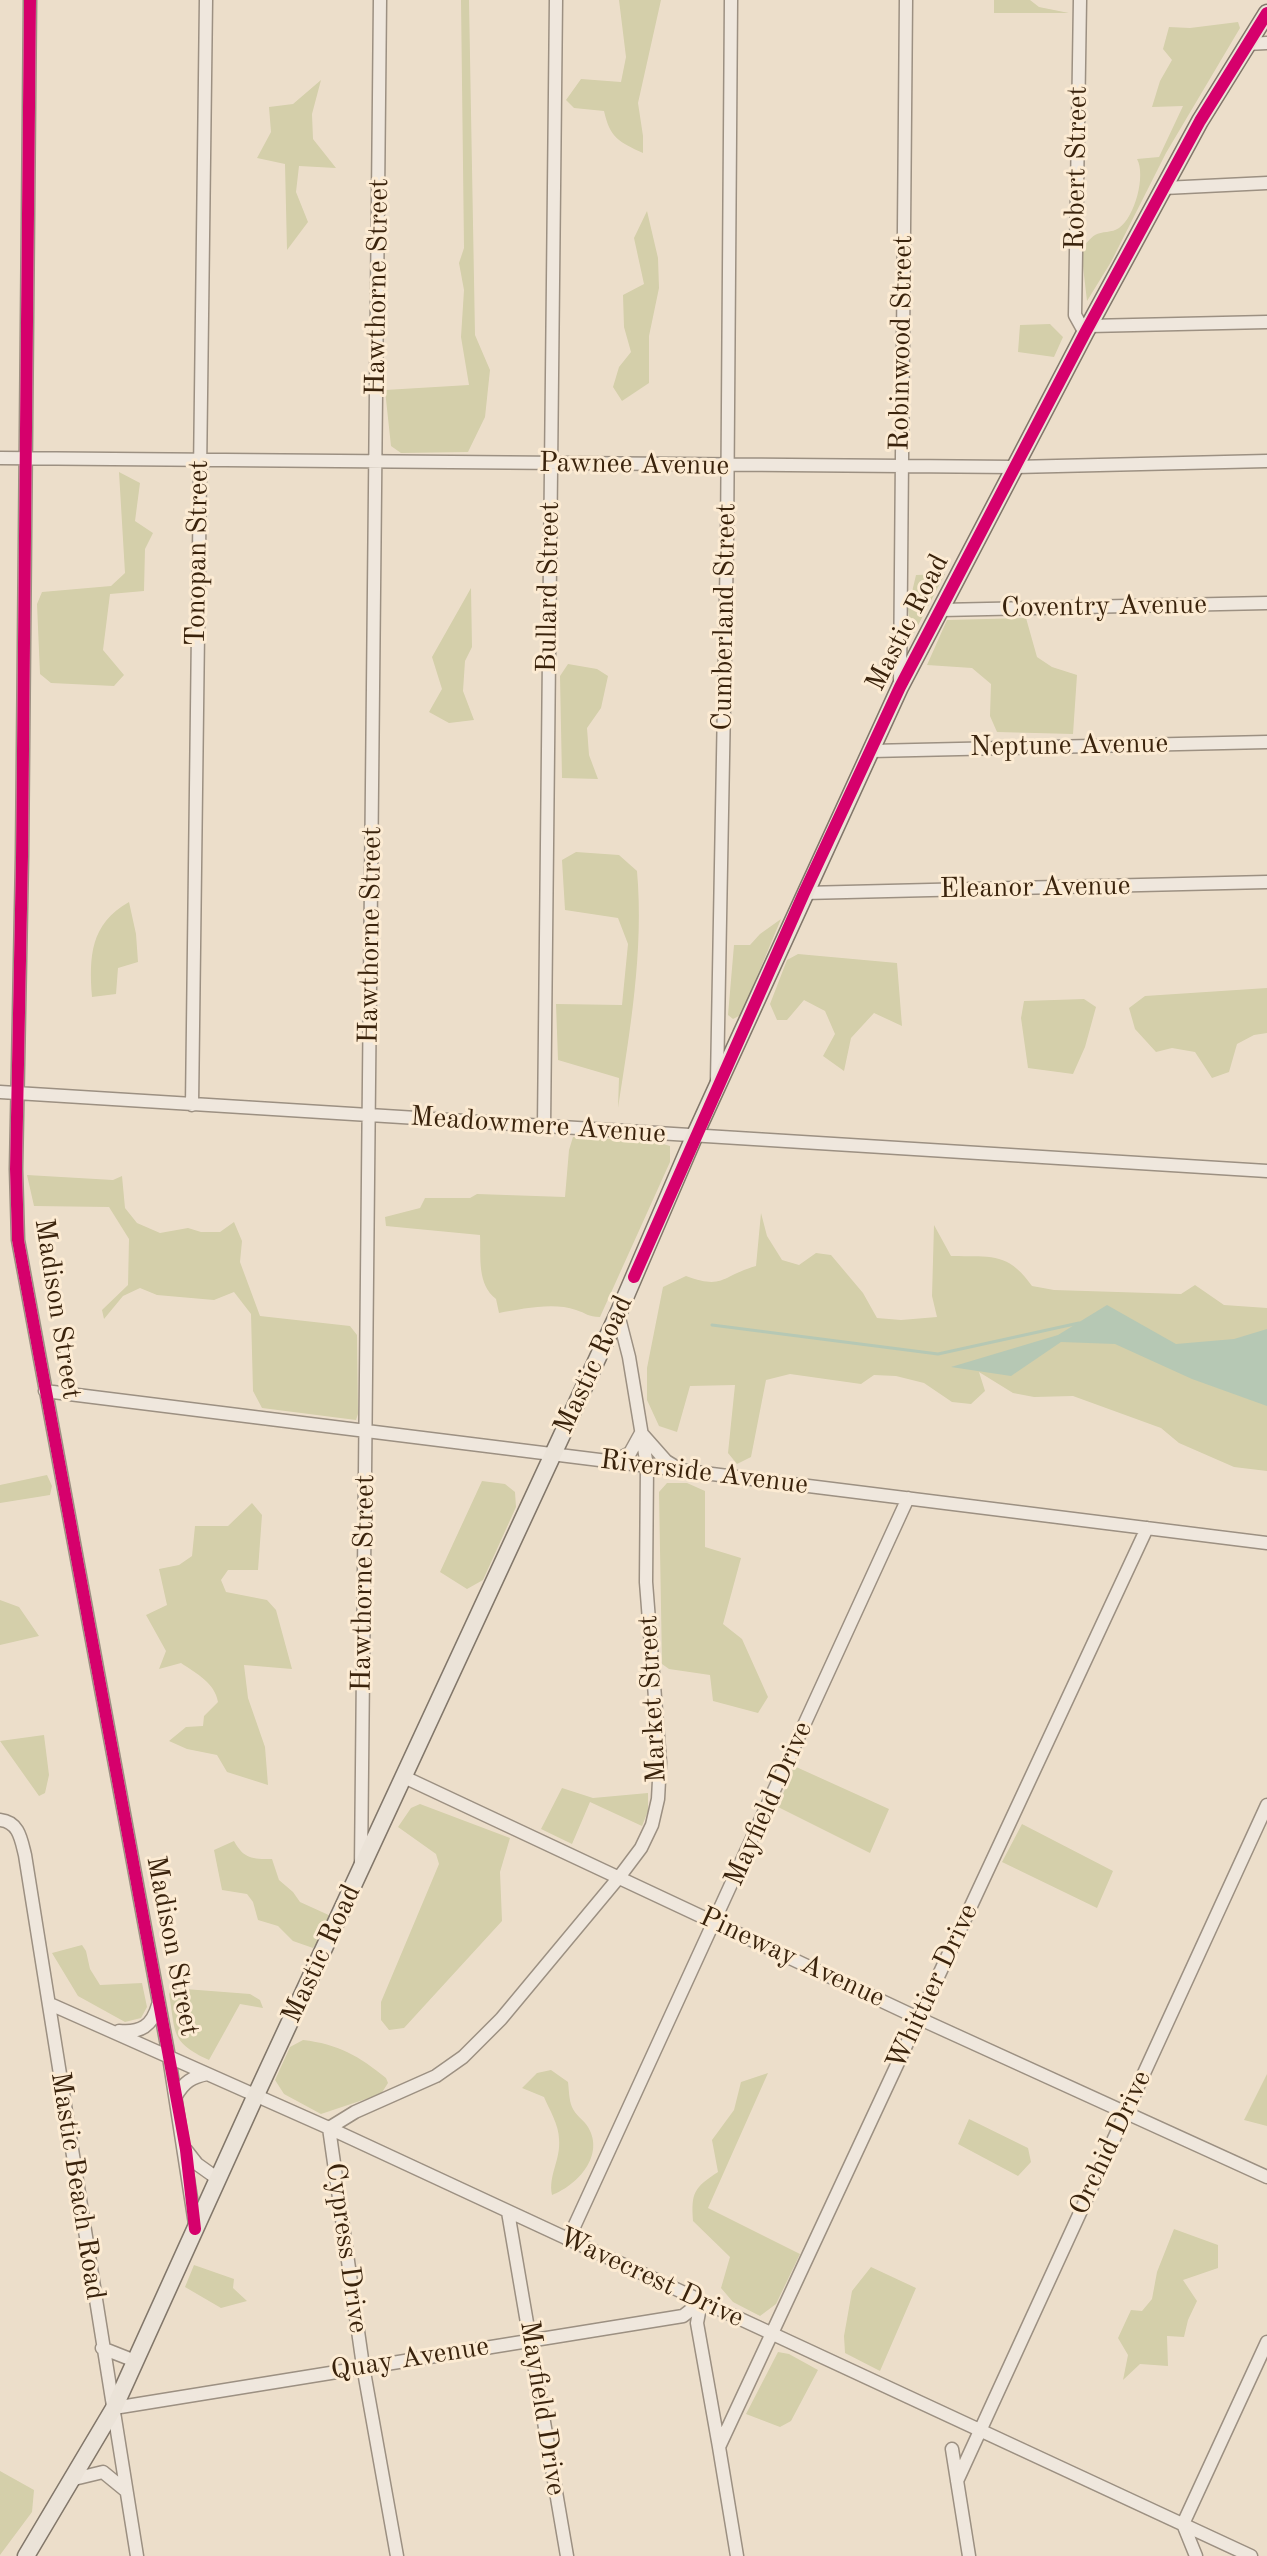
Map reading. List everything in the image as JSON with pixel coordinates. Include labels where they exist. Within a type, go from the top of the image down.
[{"type":"main road","name":"Mastic Road","points":[[26,2556],[114,2408],[618,1314],[694,1137],[900,687],[1087,329],[1246,44],[1267,13]]},
{"type":"street","name":"Madison Street","points":[[30,0],[18,1240],[186,2150],[195,2229]]},
{"type":"street","name":"Tonopan Street","points":[[192,1105],[206,0]]},
{"type":"street","name":"Hawthorne Street","points":[[361,1870],[380,0]]},
{"type":"street","name":"Bullard Street","points":[[544,1126],[556,0]]},
{"type":"street","name":"Cumberland Street","points":[[717,1090],[731,0]]},
{"type":"street","name":"Robinwood Street","points":[[900,687],[906,0]]},
{"type":"street","name":"Robert Street","points":[[1080,0],[1075,315],[1087,329]]},
{"type":"street","points":[[1246,44],[1267,43]]},
{"type":"street","points":[[1164,188],[1267,183]]},
{"type":"street","points":[[1087,329],[1267,322]]},
{"type":"street","name":"Pawnee Avenue","points":[[0,458],[900,467],[1267,461]]},
{"type":"street","name":"Coventry Avenue","points":[[941,610],[1267,603]]},
{"type":"street","name":"Neptune Avenue","points":[[871,751],[1267,742]]},
{"type":"street","name":"Eleanor Avenue","points":[[804,893],[1267,882]]},
{"type":"street","name":"Meadowmere Avenue","points":[[0,1092],[1267,1171]]},
{"type":"street","name":"Market Street","points":[[329,2128],[355,2112],[436,2076],[463,2057],[501,2019],[620,1876],[641,1848],[652,1825],[658,1799],[659,1747],[646,1582],[647,1466],[629,1357],[618,1314]]},
{"type":"street","name":"Riverside Avenue","points":[[45,1391],[1267,1543]]},
{"type":"street","points":[[613,1462],[630,1453],[641,1433],[666,1461],[681,1470]]},
{"type":"street","name":"Mayfield Drive","points":[[568,2240],[908,1498]]},
{"type":"street","name":"Whittier Drive","points":[[719,2447],[1147,1528]]},
{"type":"street","name":"Pineway Avenue","points":[[404,1777],[918,2018],[1267,2177]]},
{"type":"street","name":"Orchid Drive","points":[[957,2481],[1267,1805]]},
{"type":"street","name":"Mastic Beach Road","points":[[4,1820],[16,1827],[25,1855],[137,2556]]},
{"type":"street","points":[[112,2030],[140,2030],[154,2019],[159,2003]]},
{"type":"street","name":"Wavecrest Drive","points":[[50,2004],[329,2128],[1251,2556]]},
{"type":"street","points":[[176,2096],[183,2084],[207,2074]]},
{"type":"street","name":"Cypress Drive","points":[[329,2128],[363,2366],[397,2556]]},
{"type":"street","points":[[186,2150],[197,2164],[218,2179]]},
{"type":"street","name":"Mayfield Drive","points":[[508,2212],[567,2556]]},
{"type":"street","points":[[701,2302],[697,2323],[737,2556]]},
{"type":"street","name":"Quay Avenue","points":[[114,2408],[683,2316],[701,2302]]},
{"type":"street","points":[[1196,2556],[1183,2524],[1267,2342]]},
{"type":"street","points":[[102,2348],[135,2361]]},
{"type":"street","points":[[952,2449],[969,2556]]},
{"type":"street","points":[[74,2479],[103,2472],[125,2490]]},
{"type":"shaded area","points":[[461,0],[469,0],[475,335],[490,370],[485,417],[468,452],[401,453],[391,446],[385,390],[469,385],[461,337],[464,290],[459,263],[464,248]]},
{"type":"shaded area","points":[[619,0],[661,0],[638,103],[643,153],[617,138],[609,127],[604,111],[574,108],[566,100],[581,79],[621,82],[626,57]]},
{"type":"shaded area","points":[[994,0],[1030,0],[1039,7],[1069,13],[994,13]]},
{"type":"shaded area","points":[[1238,22],[1240,28],[1166,153],[1111,262],[1087,301],[1081,249],[1095,235],[1116,230],[1125,223],[1134,206],[1139,185],[1137,159],[1159,157],[1183,106],[1152,107],[1160,81],[1172,60],[1163,49],[1169,27],[1190,28]]},
{"type":"shaded area","points":[[321,80],[312,114],[313,139],[336,168],[299,166],[296,192],[308,222],[287,250],[285,164],[257,158],[271,132],[269,107],[293,104]]},
{"type":"shaded area","points":[[647,211],[658,258],[659,288],[649,336],[649,383],[622,401],[613,387],[619,367],[631,352],[624,327],[623,295],[644,284],[634,238]]},
{"type":"shaded area","points":[[1050,324],[1063,337],[1054,357],[1018,352],[1020,325]]},
{"type":"shaded area","points":[[119,472],[140,483],[135,521],[153,533],[145,549],[144,591],[110,594],[103,650],[124,675],[114,686],[51,683],[40,674],[37,604],[42,592],[111,586],[125,573]]},
{"type":"shaded area","points":[[945,574],[914,633],[911,631],[908,609],[916,575]]},
{"type":"shaded area","points":[[471,588],[472,647],[465,661],[463,691],[474,720],[449,723],[429,712],[442,689],[432,657]]},
{"type":"shaded area","points":[[1026,618],[1037,657],[1052,667],[1077,675],[1073,734],[997,732],[990,716],[991,684],[972,668],[927,665],[947,620]]},
{"type":"shaded area","points":[[568,664],[597,669],[608,676],[601,708],[587,728],[589,755],[598,779],[562,778],[560,676]]},
{"type":"shaded area","points":[[576,852],[619,855],[637,871],[637,960],[618,1108],[619,1078],[558,1060],[556,1004],[622,1005],[628,944],[618,918],[565,910],[562,860]]},
{"type":"shaded area","points":[[129,902],[138,962],[118,968],[116,994],[92,997],[92,955],[99,931],[106,920]]},
{"type":"shaded area","points":[[781,919],[741,1015],[733,1019],[728,1015],[734,945],[750,945]]},
{"type":"shaded area","points":[[798,954],[897,963],[902,1026],[874,1013],[851,1038],[844,1071],[823,1056],[835,1034],[825,1011],[804,1000],[787,1020],[777,1020],[770,1004],[787,960]]},
{"type":"shaded area","points":[[1267,988],[1267,1033],[1254,1035],[1237,1044],[1229,1072],[1212,1078],[1195,1052],[1172,1048],[1156,1052],[1135,1029],[1129,1008],[1145,996]]},
{"type":"shaded area","points":[[1084,999],[1096,1007],[1085,1047],[1073,1074],[1028,1068],[1021,1018],[1024,1001]]},
{"type":"shaded area","points":[[573,1137],[653,1141],[670,1146],[670,1162],[600,1317],[558,1307],[499,1313],[496,1299],[483,1278],[480,1235],[386,1226],[385,1217],[420,1208],[425,1198],[470,1198],[477,1194],[565,1197]]},
{"type":"shaded area","points":[[27,1175],[113,1180],[122,1176],[125,1208],[137,1223],[160,1233],[188,1228],[220,1232],[234,1222],[242,1241],[240,1262],[260,1316],[350,1326],[357,1335],[356,1420],[262,1408],[253,1391],[251,1314],[234,1292],[214,1300],[157,1295],[140,1288],[123,1296],[104,1319],[102,1310],[128,1285],[129,1239],[109,1207],[34,1206]]},
{"type":"shaded area","points":[[761,1213],[767,1236],[782,1260],[799,1265],[816,1253],[831,1255],[863,1293],[877,1318],[937,1317],[932,1296],[934,1225],[951,1256],[1006,1261],[1032,1286],[1054,1290],[1181,1294],[1195,1285],[1224,1305],[1267,1308],[1267,1471],[1234,1467],[1179,1443],[1161,1428],[1073,1396],[1034,1397],[1013,1393],[979,1372],[985,1391],[971,1404],[952,1402],[924,1383],[896,1376],[874,1375],[861,1384],[790,1374],[766,1380],[751,1457],[737,1464],[728,1453],[735,1385],[690,1386],[677,1432],[659,1426],[647,1400],[647,1368],[663,1287],[686,1276],[716,1282],[756,1266]]},
{"type":"shaded area","points":[[1107,1305],[1176,1344],[1234,1339],[1267,1329],[1267,1406],[1192,1379],[1115,1344],[1061,1342],[1011,1376],[951,1367],[1058,1335]]},
{"type":"shaded area","points":[[47,1475],[52,1486],[50,1495],[0,1503],[0,1485]]},
{"type":"shaded area","points":[[482,1481],[505,1484],[515,1492],[516,1507],[483,1580],[467,1589],[440,1572]]},
{"type":"shaded area","points":[[667,1483],[687,1483],[705,1491],[705,1547],[741,1558],[723,1624],[742,1639],[768,1697],[758,1713],[713,1701],[710,1675],[669,1669],[662,1664],[659,1492]]},
{"type":"shaded area","points":[[252,1503],[262,1515],[258,1570],[228,1570],[221,1580],[226,1592],[267,1600],[276,1610],[292,1669],[244,1665],[248,1698],[265,1747],[268,1785],[227,1772],[217,1755],[187,1749],[169,1741],[186,1727],[203,1726],[204,1716],[218,1702],[209,1684],[181,1663],[159,1669],[166,1651],[146,1615],[167,1605],[159,1569],[179,1565],[192,1556],[195,1526],[228,1526]]},
{"type":"shaded area","points":[[0,1600],[19,1607],[39,1636],[0,1645]]},
{"type":"shaded area","points":[[44,1735],[49,1775],[45,1793],[39,1796],[0,1741]]},
{"type":"shaded area","points":[[794,1766],[889,1809],[870,1853],[778,1807]]},
{"type":"shaded area","points":[[562,1788],[593,1798],[648,1793],[648,1811],[642,1826],[590,1802],[572,1844],[541,1829]]},
{"type":"shaded area","points":[[420,1804],[510,1838],[500,1872],[502,1921],[404,2028],[389,2030],[381,2020],[381,2002],[439,1864],[436,1854],[398,1827],[411,1808]]},
{"type":"shaded area","points":[[1022,1824],[1113,1871],[1097,1908],[1002,1862]]},
{"type":"shaded area","points":[[234,1841],[249,1857],[272,1859],[279,1880],[300,1902],[333,1917],[313,1948],[293,1941],[278,1926],[258,1920],[253,1902],[247,1894],[222,1890],[214,1850]]},
{"type":"shaded area","points":[[82,1945],[90,1969],[100,1985],[142,1983],[147,2007],[141,2018],[125,2022],[78,1996],[52,1953]]},
{"type":"shaded area","points":[[172,1988],[250,1994],[260,2000],[263,2008],[240,2004],[209,2060],[187,2048],[177,2035],[169,1994]]},
{"type":"shaded area","points":[[303,2040],[348,2052],[376,2070],[388,2083],[381,2094],[321,2114],[284,2094],[275,2080],[290,2047]]},
{"type":"shaded area","points":[[551,2070],[568,2082],[572,2107],[588,2127],[593,2148],[586,2168],[571,2184],[552,2195],[559,2134],[544,2097],[522,2088],[537,2073]]},
{"type":"shaded area","points":[[768,2073],[708,2208],[800,2254],[776,2304],[760,2316],[733,2302],[721,2288],[730,2257],[693,2221],[693,2203],[699,2187],[718,2172],[712,2140],[734,2110],[741,2082]]},
{"type":"shaded area","points":[[1267,2074],[1267,2126],[1244,2120]]},
{"type":"shaded area","points":[[969,2119],[1028,2148],[1031,2162],[1018,2176],[958,2144]]},
{"type":"shaded area","points":[[1174,2229],[1218,2245],[1218,2268],[1183,2280],[1197,2301],[1184,2337],[1167,2336],[1168,2366],[1140,2364],[1123,2380],[1128,2355],[1118,2338],[1131,2310],[1142,2311],[1152,2299],[1157,2272]]},
{"type":"shaded area","points":[[194,2265],[234,2279],[233,2288],[247,2301],[221,2308],[185,2287]]},
{"type":"shaded area","points":[[871,2267],[916,2288],[880,2371],[845,2353],[844,2336],[852,2291]]},
{"type":"shaded area","points":[[778,2352],[789,2354],[818,2370],[791,2421],[780,2427],[746,2414]]},
{"type":"shaded area","points":[[0,2471],[34,2490],[32,2512],[0,2555]]},
{"type":"waterway","points":[[712,1325],[938,1354],[1079,1323]]},
{"type":"cycle path","points":[[30,0],[16,1169],[18,1240],[186,2150],[195,2229]]},
{"type":"cycle path","points":[[634,1277],[804,893],[900,687],[1200,121],[1267,13]]}]
